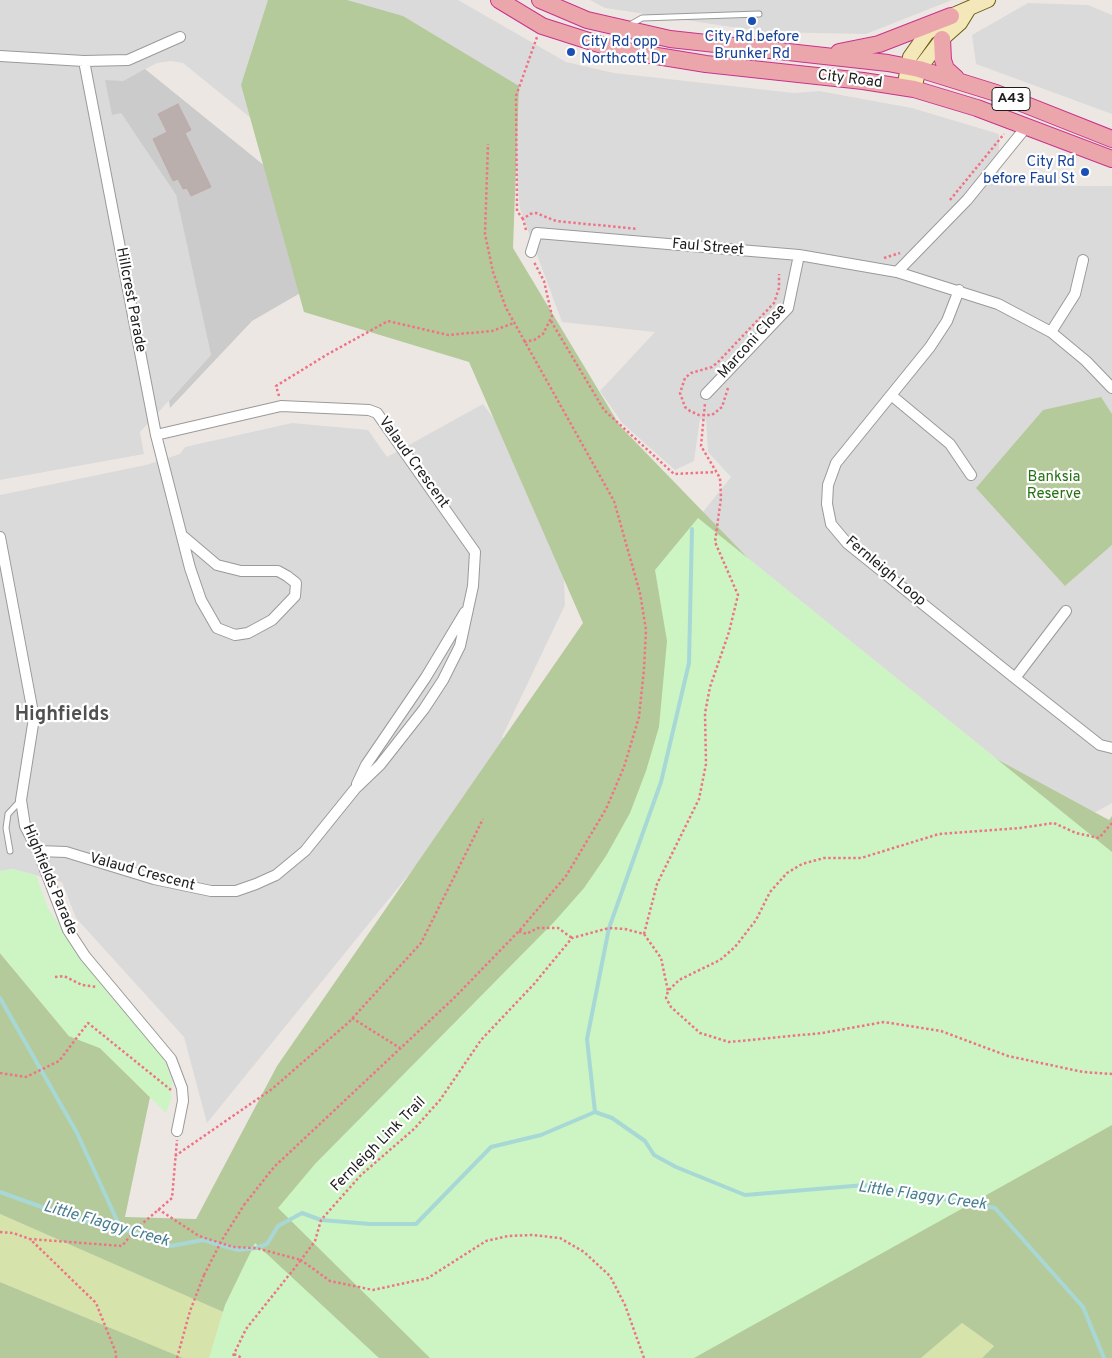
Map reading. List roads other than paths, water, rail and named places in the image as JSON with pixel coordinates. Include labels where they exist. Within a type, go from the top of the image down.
[{"type":"highway","name":"City Road","points":[[499,0],[542,26],[614,50],[706,64],[863,81],[909,89],[977,108],[1112,159]]},
{"type":"highway","name":"City Road","points":[[540,0],[587,20],[621,30],[670,40],[809,54],[913,68],[956,78],[1112,139]]},
{"type":"highway","points":[[809,54],[849,51],[878,44],[951,16]]},
{"type":"highway","points":[[942,39],[943,60],[946,68],[956,78]]},
{"type":"main road","points":[[909,89],[913,68],[910,57],[920,40],[951,16],[988,0]]},
{"type":"main road","points":[[913,68],[960,23],[968,10]]},
{"type":"street","points":[[0,56],[84,61],[128,60],[180,37]]},
{"type":"street","name":"Hillcrest Parade","points":[[84,61],[156,435],[184,537],[190,568],[201,600],[217,628],[235,635],[248,633],[272,620],[295,596],[296,583],[278,571],[241,570],[217,565],[184,537]]},
{"type":"street","points":[[898,272],[967,200],[1027,126]]},
{"type":"street","name":"Faul Street","points":[[531,252],[537,233],[799,255],[898,272],[998,304],[1051,332],[1086,360],[1112,388]]},
{"type":"street","name":"Marconi Close","points":[[706,394],[788,308],[799,255]]},
{"type":"street","points":[[1051,332],[1075,294],[1083,260]]},
{"type":"street","name":"Fernleigh Loop","points":[[958,290],[947,321],[930,347],[836,463],[828,485],[827,504],[831,524],[847,543],[1015,678],[1100,745],[1112,748]]},
{"type":"street","points":[[892,395],[950,444],[971,476]]},
{"type":"street","name":"Valaud Crescent","points":[[38,851],[66,852],[154,879],[211,891],[236,890],[256,884],[291,864],[305,851],[355,789],[380,765],[424,709],[443,680],[460,646],[466,608],[473,586],[475,552],[377,413],[369,410],[281,406],[156,435]]},
{"type":"street","name":"Highfields Parade","points":[[0,537],[34,718],[21,800],[25,826],[38,851],[68,930],[85,956],[171,1059],[182,1088],[183,1101],[177,1131]]},
{"type":"street","name":"Valaud Crescent","points":[[355,789],[366,765],[426,677],[466,608]]},
{"type":"street","points":[[1015,678],[1066,611]]},
{"type":"lane","points":[[621,30],[642,18],[756,14]]},
{"type":"lane","points":[[10,851],[6,828],[8,814],[21,800]]},
{"type":"waterway","points":[[595,1112],[587,1039],[609,928],[661,782],[689,663],[692,529]]},
{"type":"waterway","points":[[0,998],[77,1133],[121,1229]]},
{"type":"waterway","name":"Little Flaggy Creek","points":[[0,1192],[75,1219],[134,1232],[171,1246],[203,1240],[238,1250],[256,1248],[267,1244],[278,1226],[302,1213],[321,1220],[370,1224],[416,1224],[491,1147],[541,1135],[595,1112],[612,1118],[645,1141],[654,1155],[676,1167],[745,1195],[865,1185],[995,1208],[1083,1307],[1104,1358]]},
{"type":"place","name":"City Rd before Brunker Rd","points":[[752,21]]},
{"type":"place","name":"City Rd opp Northcott Dr","points":[[571,52]]},
{"type":"place","name":"City Rd before Faul St","points":[[1085,172]]},
{"type":"district","name":"Highfields","points":[[62,716]]},
{"type":"park label","name":"Banksia Reserve","points":[[1054,486]]}]
